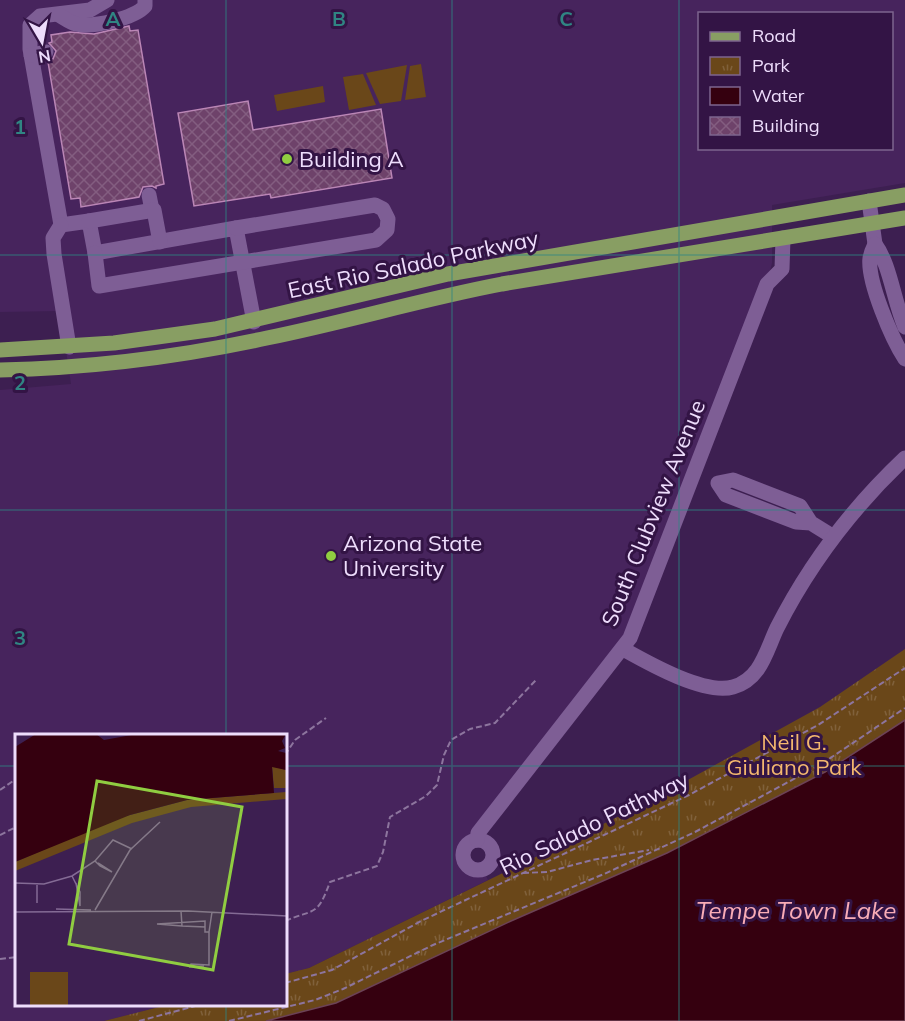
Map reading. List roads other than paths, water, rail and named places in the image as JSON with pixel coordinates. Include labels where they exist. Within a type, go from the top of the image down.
[{"type":"main road","name":"East Rio Salado Parkway","points":[[0,350],[69,347],[171,336],[254,322],[448,274],[905,195]]},
{"type":"main road","name":"East Rio Salado Parkway","points":[[0,370],[116,362],[210,349],[310,328],[462,291],[905,218]]},
{"type":"street","points":[[69,347],[54,254],[53,238],[61,225],[38,53],[30,25],[40,16],[90,9],[107,0]]},
{"type":"street","points":[[59,15],[75,24],[106,22],[139,13],[145,6],[145,0]]},
{"type":"street","points":[[869,201],[875,244],[870,258],[876,287],[890,331],[905,359]]},
{"type":"street","points":[[61,225],[89,221],[151,203],[160,242]]},
{"type":"street","points":[[89,221],[99,286],[376,240],[387,230],[388,219],[383,209],[375,205],[95,253]]},
{"type":"street","points":[[236,228],[254,322]]},
{"type":"street","name":"South Clubview Avenue","points":[[477,840],[478,833],[630,638],[767,284],[782,269],[783,238]]},
{"type":"street","points":[[875,244],[884,256],[896,305],[905,327]]},
{"type":"street","points":[[623,649],[644,661],[709,687],[725,688],[744,682],[758,669],[796,593],[832,536],[905,458]]},
{"type":"street","points":[[694,474],[718,483],[726,495],[796,522],[811,523],[832,536]]},
{"type":"water","name":"Tempe Town Lake","points":[[905,720],[905,1021],[266,1021],[336,1003],[511,921],[667,853],[825,772]]},
{"type":"place","name":"Building A","points":[[287,159]]},
{"type":"place","name":"Arizona State University","points":[[331,556]]},
{"type":"park label","name":"Neil G. Giuliano Park","points":[[794,754]]}]
